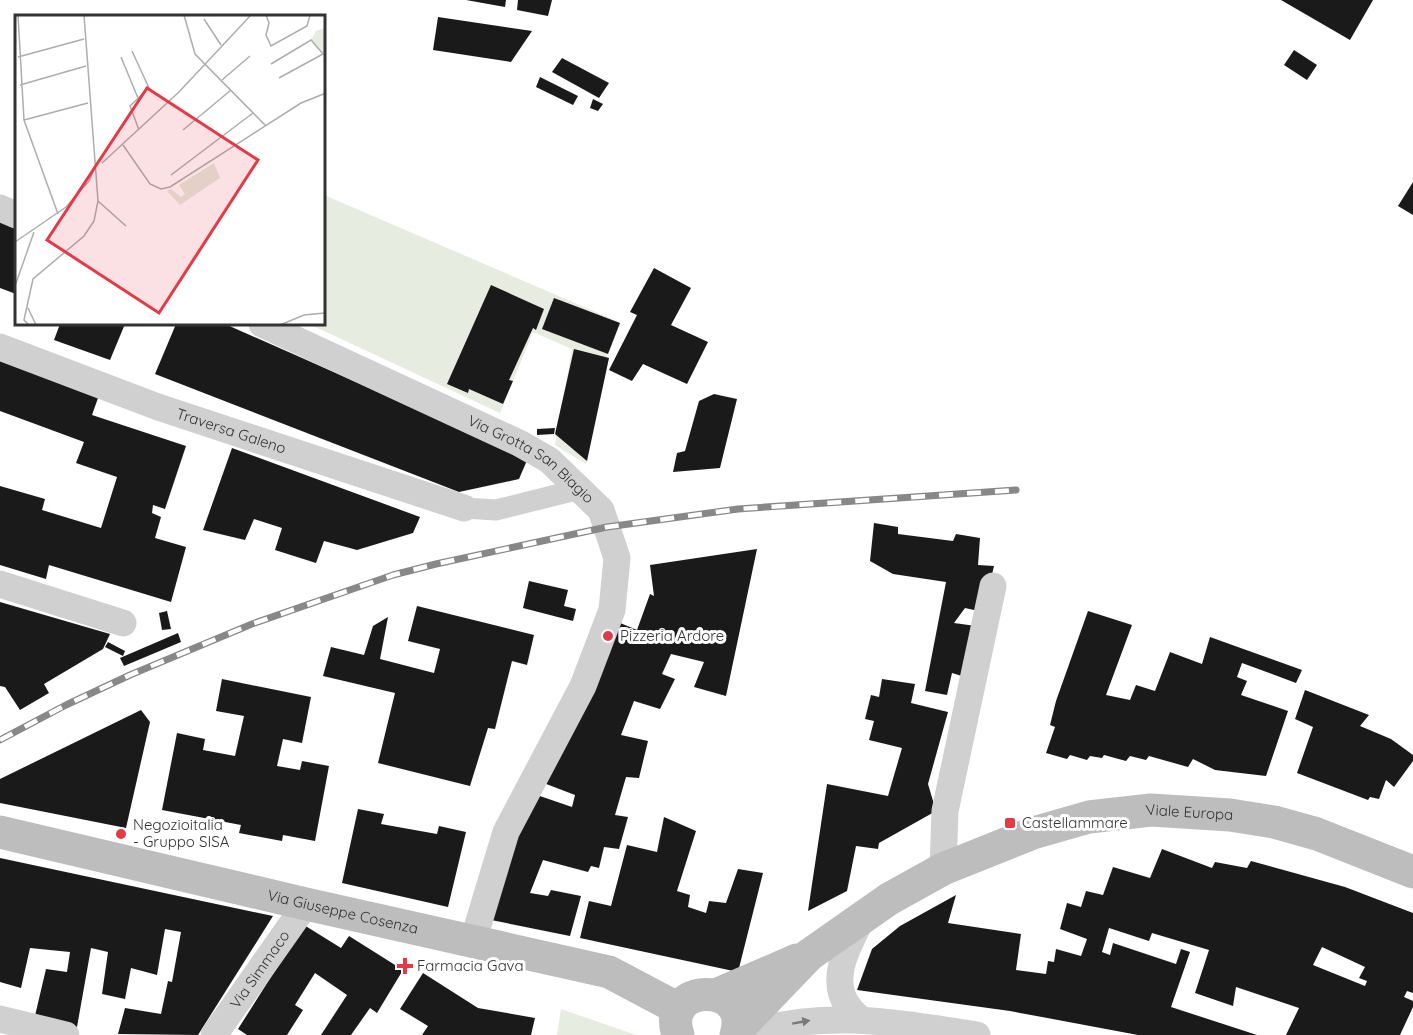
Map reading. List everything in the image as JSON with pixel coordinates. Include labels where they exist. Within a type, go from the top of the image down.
[{"type":"main road","name":"Viale Europa","points":[[809,955],[889,899],[942,869],[1033,833],[1089,817],[1152,810],[1230,815],[1274,822],[1317,834],[1413,872]]},
{"type":"main road","name":"Via Giuseppe Cosenza","points":[[0,832],[609,972],[679,1022]]},
{"type":"main road","points":[[716,995],[809,955]]},
{"type":"main road","points":[[739,1033],[809,955]]},
{"type":"main road","points":[[679,1022],[686,1001],[695,995],[705,993],[716,995],[733,1007],[738,1019],[739,1033]]},
{"type":"street","points":[[0,208],[15,215]]},
{"type":"street","name":"Via Grotta San Biagio","points":[[266,326],[519,443],[549,460],[601,510],[616,558],[612,610],[583,686],[506,832],[477,928],[475,943]]},
{"type":"street","name":"Traversa Galeno","points":[[0,346],[158,406],[464,508]]},
{"type":"street","points":[[464,508],[496,510],[580,489]]},
{"type":"street","points":[[0,584],[123,623]]},
{"type":"street","points":[[942,869],[945,811],[993,586]]},
{"type":"street","name":"Via Simmaco","points":[[214,1035],[306,904]]},
{"type":"street","points":[[861,918],[848,945],[839,974],[840,990],[847,1006],[861,1020]]},
{"type":"street","points":[[0,1019],[66,1035]]},
{"type":"street","points":[[739,1033],[812,1020],[861,1020],[888,1021],[977,1035]]},
{"type":"shaded area","points":[[326,196],[619,322],[608,351],[586,464],[555,445],[572,349],[533,332],[500,413],[313,326],[326,326]]},
{"type":"shaded area","points":[[561,1009],[636,1035],[557,1035]]},
{"type":"building","points":[[466,0],[506,0],[505,7]]},
{"type":"building","points":[[518,0],[552,0],[548,16],[517,10]]},
{"type":"building","points":[[1281,0],[1373,0],[1350,40]]},
{"type":"building","points":[[438,17],[532,31],[511,62],[433,50]]},
{"type":"building","points":[[1294,50],[1317,65],[1307,80],[1284,65]]},
{"type":"building","points":[[562,58],[609,83],[599,98],[552,72]]},
{"type":"building","points":[[540,77],[578,96],[573,105],[536,87]]},
{"type":"building","points":[[593,99],[603,104],[598,111],[590,108]]},
{"type":"building","points":[[1413,182],[1413,215],[1398,206]]},
{"type":"building","points":[[0,219],[15,226],[15,294],[0,288]]},
{"type":"building","points":[[654,268],[691,288],[671,325],[708,342],[687,384],[643,364],[632,381],[609,370],[637,315],[630,312]]},
{"type":"building","points":[[491,285],[544,309],[536,330],[533,328],[509,380],[513,381],[503,404],[469,389],[468,393],[447,384]]},
{"type":"building","points":[[554,298],[620,323],[608,354],[542,329]]},
{"type":"building","points":[[59,326],[124,326],[110,360],[54,340]]},
{"type":"building","points":[[175,326],[230,326],[528,458],[519,479],[459,492],[155,374]]},
{"type":"building","points":[[574,349],[609,358],[587,461],[555,434]]},
{"type":"building","points":[[0,360],[98,398],[92,415],[186,446],[165,509],[153,505],[152,513],[161,517],[155,538],[186,547],[171,602],[49,565],[46,579],[0,565],[0,486],[45,499],[42,510],[101,528],[117,477],[76,463],[84,442],[0,411]]},
{"type":"building","points":[[714,394],[737,399],[720,468],[673,472],[677,453],[685,451],[699,401]]},
{"type":"building","points":[[555,428],[554,434],[537,435],[537,429]]},
{"type":"building","points":[[232,448],[420,517],[413,533],[357,550],[324,541],[316,563],[275,550],[282,528],[254,519],[245,540],[203,530]]},
{"type":"building","points":[[874,523],[898,527],[898,534],[953,541],[956,534],[980,538],[978,565],[994,566],[983,612],[965,608],[954,623],[976,626],[965,677],[952,673],[947,695],[925,691],[946,582],[893,574],[870,561]]},
{"type":"building","points":[[757,549],[726,696],[694,687],[704,662],[671,654],[662,674],[675,679],[660,709],[634,701],[621,735],[648,741],[639,778],[626,777],[615,815],[628,817],[619,849],[604,847],[599,868],[591,866],[588,872],[543,860],[530,893],[548,896],[551,890],[581,896],[570,936],[486,919],[534,794],[572,807],[575,795],[541,782],[613,620],[637,630],[650,594],[654,596],[650,565]]},
{"type":"building","points":[[529,581],[568,590],[564,606],[576,609],[573,621],[523,608]]},
{"type":"building","points":[[0,602],[110,634],[103,649],[44,684],[49,693],[20,710],[5,687],[0,686]]},
{"type":"building","points":[[417,606],[534,635],[527,665],[512,661],[495,729],[488,728],[470,786],[378,763],[395,693],[323,676],[331,647],[364,655],[373,626],[388,617],[380,659],[434,673],[440,649],[408,641]]},
{"type":"building","points":[[167,611],[171,629],[162,630],[159,613]]},
{"type":"building","points":[[1088,611],[1132,625],[1106,695],[1130,700],[1136,685],[1155,691],[1170,652],[1202,664],[1210,637],[1302,670],[1296,683],[1242,663],[1237,677],[1247,681],[1241,695],[1288,711],[1266,776],[1215,770],[1193,759],[1188,767],[1149,756],[1146,760],[1130,756],[1126,761],[1104,755],[1102,758],[1090,756],[1087,760],[1070,755],[1067,759],[1046,753],[1055,727],[1050,725],[1056,701]]},
{"type":"building","points":[[178,633],[181,642],[124,666],[120,658]]},
{"type":"building","points":[[108,642],[125,651],[123,656],[105,647]]},
{"type":"building","points":[[222,679],[311,697],[302,743],[283,739],[277,766],[300,770],[302,761],[329,766],[315,841],[283,835],[282,841],[239,833],[241,825],[162,810],[177,733],[205,739],[203,750],[235,756],[244,716],[216,711]]},
{"type":"building","points":[[882,679],[915,684],[911,703],[948,712],[928,784],[936,811],[879,843],[878,849],[856,846],[847,891],[808,911],[827,784],[888,796],[902,748],[869,740],[874,721],[865,719],[871,695],[879,697]]},
{"type":"building","points":[[1305,690],[1369,715],[1360,726],[1391,739],[1413,755],[1413,761],[1394,787],[1386,780],[1379,799],[1370,797],[1368,800],[1297,773],[1313,727],[1295,719]]},
{"type":"building","points":[[141,710],[150,722],[126,828],[0,803],[0,779]]},
{"type":"building","points":[[358,809],[384,814],[381,824],[437,834],[439,826],[466,832],[448,907],[342,883]]},
{"type":"building","points":[[664,817],[696,831],[677,891],[690,895],[688,907],[706,913],[709,901],[726,903],[738,869],[763,873],[738,972],[580,938],[589,901],[611,906],[627,845],[657,852]]},
{"type":"building","points":[[1162,849],[1212,868],[1215,862],[1247,868],[1251,861],[1345,887],[1413,913],[1413,993],[1407,991],[1404,997],[1413,1001],[1413,1007],[1400,1035],[1286,1035],[1299,1008],[1236,987],[1233,1006],[1195,993],[1209,950],[1152,933],[1149,941],[1109,928],[1102,952],[1110,955],[1113,943],[1176,964],[1181,949],[1190,952],[1171,1007],[1257,1035],[1138,1035],[1010,1011],[857,990],[872,949],[900,926],[956,895],[948,923],[1021,934],[1016,970],[1046,974],[1048,961],[1054,962],[1056,949],[1081,956],[1087,939],[1060,929],[1067,903],[1081,907],[1086,891],[1103,895],[1113,867],[1150,878]],"holes":[[[1322,947],[1365,967],[1359,978],[1367,981],[1365,986],[1313,965]]]},
{"type":"building","points":[[0,858],[273,916],[198,1035],[118,1034],[125,1008],[161,1014],[168,981],[172,982],[181,932],[165,929],[157,975],[131,968],[125,999],[102,994],[108,952],[91,948],[77,1027],[34,1020],[46,969],[67,972],[70,952],[30,948],[21,988],[0,982]]},
{"type":"building","points":[[304,925],[341,948],[349,936],[403,970],[377,1013],[370,1008],[351,1035],[321,1035],[347,995],[315,973],[295,1005],[303,1010],[287,1035],[247,1035],[238,1029]]},
{"type":"building","points":[[423,973],[478,1008],[535,1018],[531,1035],[422,1035],[428,1026],[400,1009]]},
{"type":"railway","points":[[0,740],[130,675],[252,624],[393,575],[436,564],[607,527],[738,509],[1016,490]]},
{"type":"place","name":"Pizzeria Ardore","points":[[608,636]]},
{"type":"place","name":"Castellammare","points":[[1010,823]]},
{"type":"place","name":"Negozioitalia - Gruppo SISA","points":[[121,834]]},
{"type":"place","name":"Farmacia Gava","points":[[405,966]]}]
